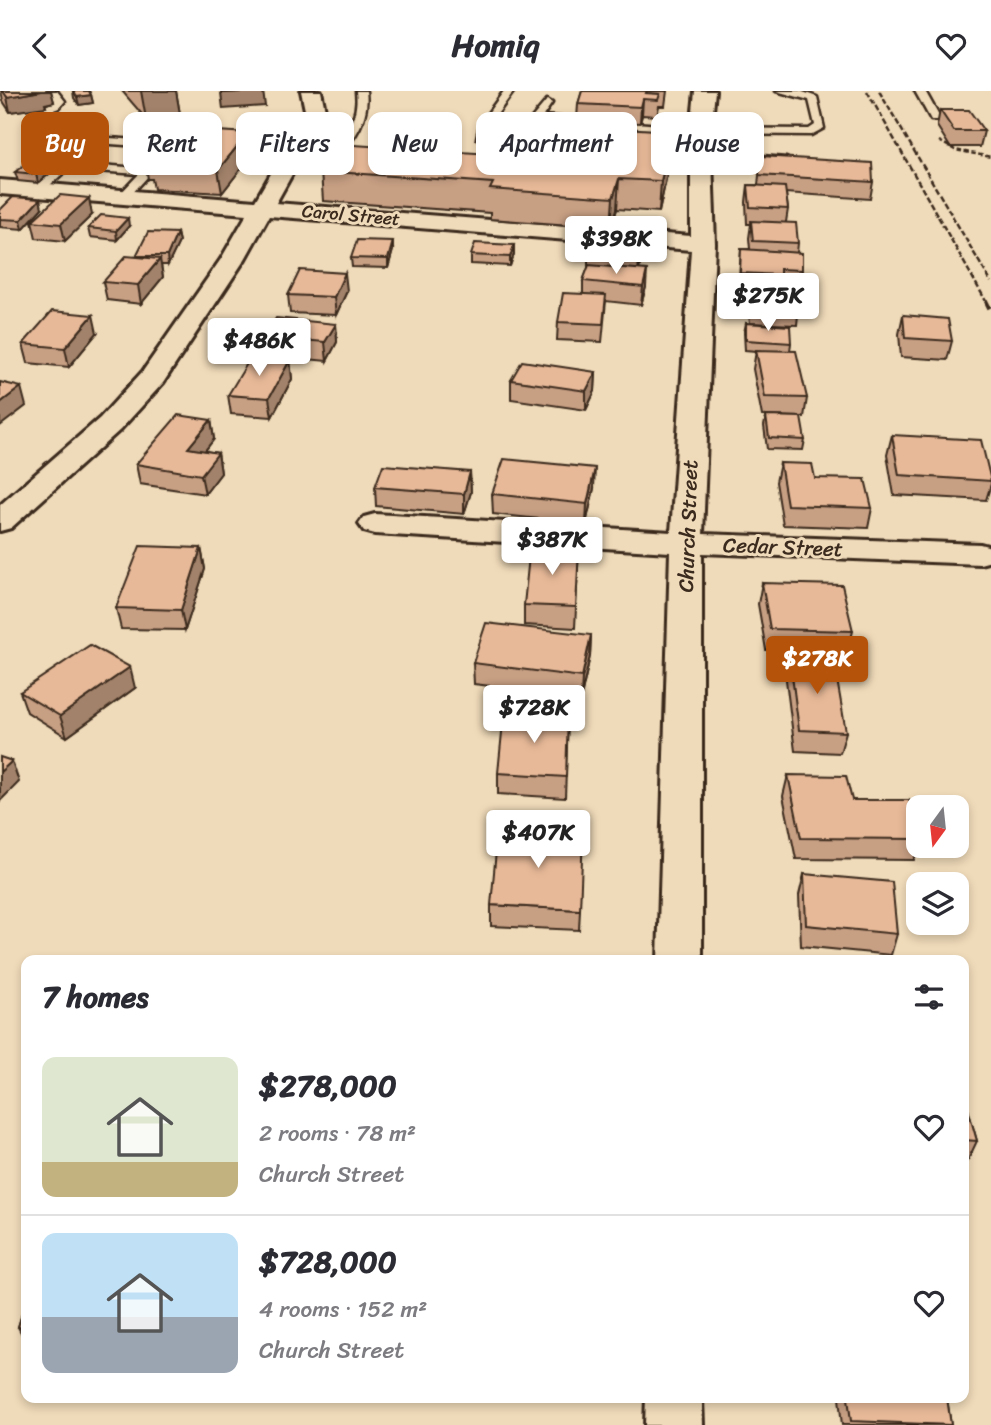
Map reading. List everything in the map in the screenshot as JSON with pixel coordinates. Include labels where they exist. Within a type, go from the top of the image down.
[{"type":"street","points":[[311,91],[314,112]]},
{"type":"street","name":"Church Street","points":[[703,112],[705,91]]},
{"type":"street","points":[[0,521],[110,424],[153,377],[233,260],[281,175]]},
{"type":"street","name":"Church Street","points":[[680,955],[686,543],[703,244],[702,175]]},
{"type":"street","name":"Carol Street","points":[[0,187],[703,244]]},
{"type":"street","name":"Cedar Street","points":[[375,524],[686,543],[981,554]]},
{"type":"street","points":[[674,1403],[674,1425]]},
{"type":"lane","points":[[39,112],[56,106],[60,101],[52,91]]},
{"type":"lane","points":[[354,128],[362,112],[361,91]]},
{"type":"lane","points":[[494,112],[509,91]]},
{"type":"lane","points":[[764,136],[811,132],[820,126],[814,99],[807,95],[781,91]]},
{"type":"lane","points":[[920,91],[935,118]]},
{"type":"lane","points":[[547,103],[536,120],[651,135]]},
{"type":"lane","points":[[764,155],[798,162]]},
{"type":"lane","points":[[109,169],[147,171],[123,197]]},
{"type":"lane","points":[[38,190],[56,175]]},
{"type":"building","points":[[3,91],[42,91],[7,97]]},
{"type":"building","points":[[73,91],[89,91],[91,95],[77,97]]},
{"type":"building","points":[[221,91],[256,91],[221,93]]},
{"type":"building","points":[[582,91],[647,91],[646,93],[660,94],[658,100],[643,99],[641,107],[578,104]]},
{"type":"building","points":[[940,110],[969,110],[984,131],[954,131]]},
{"type":"building","points":[[637,129],[651,130],[651,175],[662,175],[661,181],[619,179],[613,198],[490,189],[493,183],[378,175],[462,175],[462,152],[476,153],[476,175],[637,175]]},
{"type":"building","points":[[222,131],[236,132],[236,148],[222,165]]},
{"type":"building","points":[[354,145],[368,146],[368,174],[354,173]]},
{"type":"building","points":[[764,156],[872,163],[873,182],[759,175],[764,175]]},
{"type":"building","points":[[748,185],[785,187],[788,209],[750,207]]},
{"type":"building","points":[[60,195],[89,198],[61,224],[32,221]]},
{"type":"building","points":[[13,197],[40,199],[21,220],[0,219],[0,210]]},
{"type":"building","points":[[101,215],[128,218],[116,231],[88,228]]},
{"type":"building","points":[[751,221],[796,223],[798,243],[753,241]]},
{"type":"building","points":[[148,232],[177,233],[167,256],[136,256]]},
{"type":"building","points":[[593,238],[643,242],[639,257],[588,253]]},
{"type":"building","points":[[357,240],[393,241],[388,259],[351,258]]},
{"type":"building","points":[[475,243],[514,245],[510,257],[471,255]]},
{"type":"building","points":[[741,249],[802,253],[802,270],[780,269],[780,275],[740,273]]},
{"type":"building","points":[[126,256],[160,259],[138,285],[103,282]]},
{"type":"building","points":[[589,265],[647,270],[643,287],[583,281]]},
{"type":"building","points":[[300,270],[345,273],[334,297],[288,295]]},
{"type":"building","points":[[563,293],[606,295],[603,324],[558,322]]},
{"type":"building","points":[[750,296],[796,298],[798,315],[751,314]]},
{"type":"building","points":[[52,311],[93,315],[65,348],[23,344]]},
{"type":"building","points":[[903,315],[948,319],[952,341],[905,338]]},
{"type":"building","points":[[276,318],[336,324],[325,342],[264,337]]},
{"type":"building","points":[[746,323],[790,326],[791,343],[746,340]]},
{"type":"building","points":[[756,350],[796,351],[807,398],[765,397]]},
{"type":"building","points":[[251,357],[290,360],[269,398],[228,395]]},
{"type":"building","points":[[522,361],[596,372],[586,391],[511,380]]},
{"type":"building","points":[[0,382],[21,387],[0,403]]},
{"type":"building","points":[[178,415],[211,420],[188,448],[218,453],[201,475],[136,464]]},
{"type":"building","points":[[766,416],[801,417],[805,440],[769,438]]},
{"type":"building","points":[[892,435],[981,440],[991,481],[899,475]]},
{"type":"building","points":[[504,459],[595,468],[587,504],[492,494]]},
{"type":"building","points":[[780,463],[812,464],[815,478],[865,479],[872,508],[787,505]]},
{"type":"building","points":[[383,465],[470,472],[464,494],[375,487]]},
{"type":"building","points":[[140,546],[201,548],[181,610],[116,608]]},
{"type":"building","points":[[530,546],[579,548],[576,607],[524,605]]},
{"type":"building","points":[[762,583],[842,585],[853,631],[770,629]]},
{"type":"building","points":[[486,623],[591,635],[582,677],[473,663]]},
{"type":"building","points":[[90,645],[130,667],[60,716],[20,692]]},
{"type":"building","points":[[790,660],[834,662],[846,732],[799,730]]},
{"type":"building","points":[[504,712],[568,715],[566,777],[498,773]]},
{"type":"building","points":[[0,757],[12,761],[0,772]]},
{"type":"building","points":[[788,775],[846,776],[852,800],[906,800],[906,839],[801,838]]},
{"type":"building","points":[[498,829],[583,833],[580,910],[491,905]]},
{"type":"building","points":[[804,874],[892,882],[897,934],[806,925]]},
{"type":"building","points":[[969,1113],[977,1141],[969,1140]]},
{"type":"building","points":[[849,1403],[948,1403],[951,1425],[851,1421]]},
{"type":"railway","points":[[867,91],[987,303]]},
{"type":"railway","points":[[879,91],[991,282]]},
{"type":"railway","points":[[987,303],[991,311]]}]
